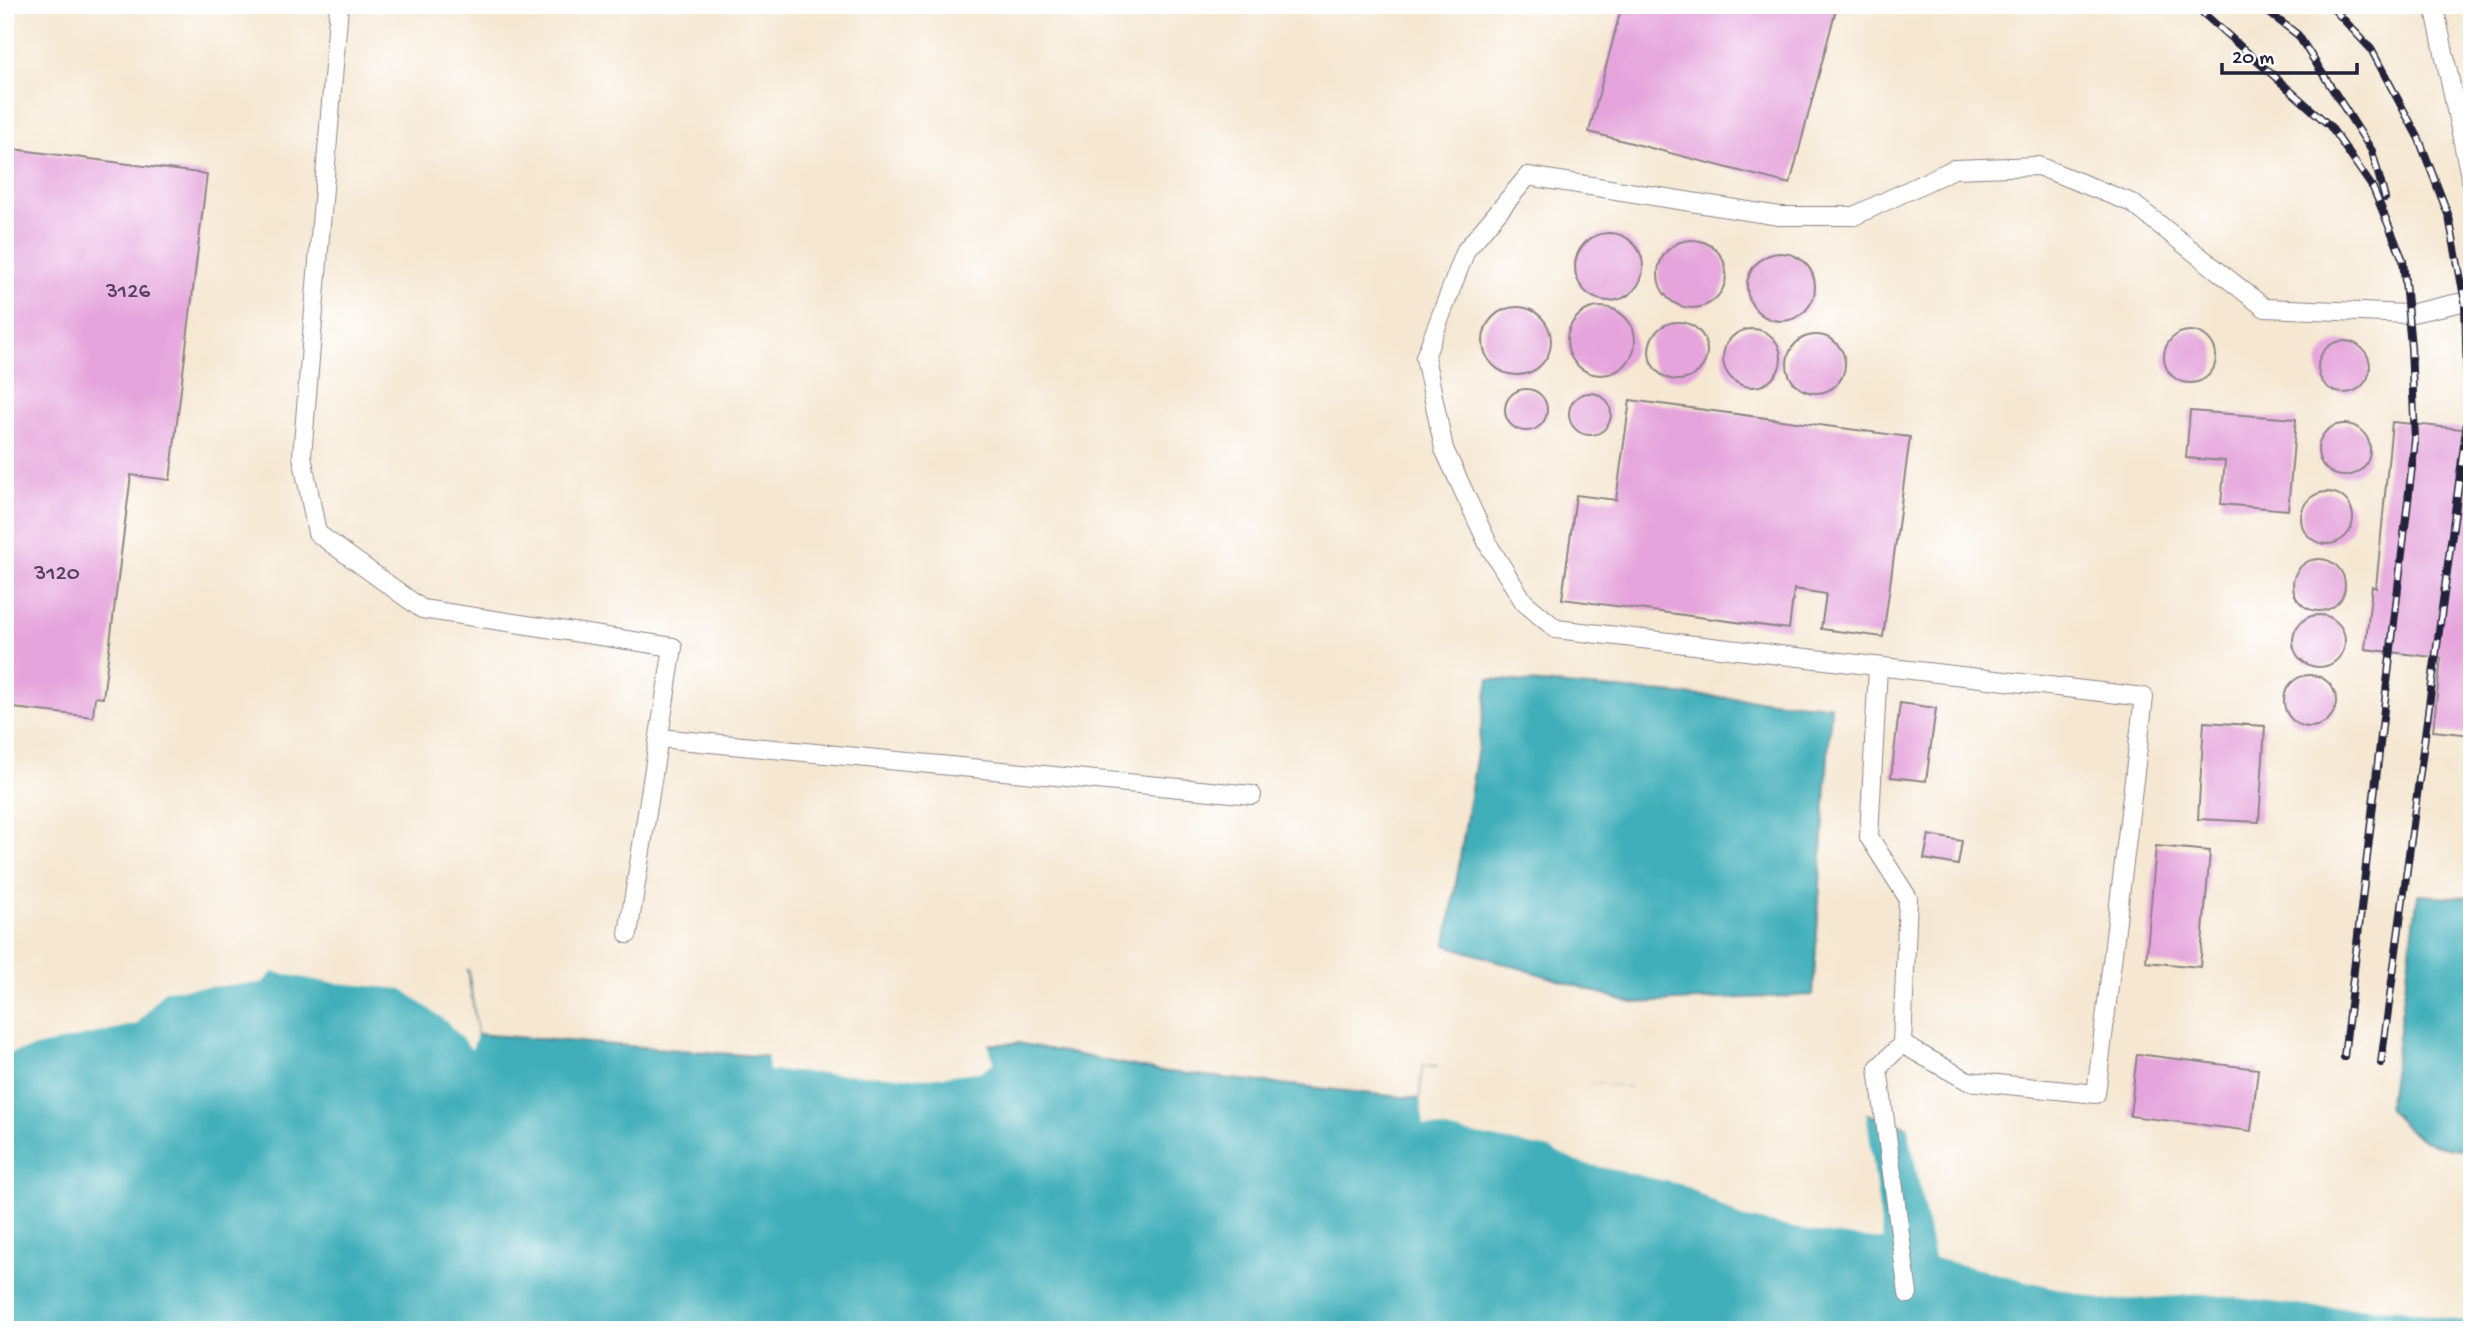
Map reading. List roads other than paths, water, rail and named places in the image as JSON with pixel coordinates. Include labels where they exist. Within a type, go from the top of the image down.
[{"type":"lane","points":[[339,5],[302,456],[317,533],[422,609],[673,647],[628,934]]},
{"type":"lane","points":[[2434,5],[2472,186]]},
{"type":"lane","points":[[1902,1044],[1968,1081],[2096,1094],[2144,697],[1556,629],[1524,602],[1489,546],[1444,449],[1425,357],[1466,250],[1528,176],[1779,216],[1854,216],[1954,169],[2038,166],[2132,204],[2265,308],[2408,314],[2472,300]]},
{"type":"lane","points":[[1878,667],[1869,837],[1908,898],[1902,1044],[1878,1068],[1908,1294]]},
{"type":"lane","points":[[659,738],[1252,795]]},
{"type":"water","points":[[1489,679],[1831,706],[1813,995],[1632,1003],[1446,945]]},
{"type":"water","points":[[2418,895],[2472,898],[2472,1150],[2444,1147],[2424,1140],[2388,1109]]},
{"type":"water","points":[[178,959],[468,970],[477,1034],[768,1057],[1018,1043],[1159,1071],[1420,1099],[1423,1066],[1861,1112],[1932,1134],[2060,1206],[2472,1296],[2472,1330],[5,1330],[5,983]]},
{"type":"railway","points":[[2194,5],[2330,126],[2373,188],[2403,260],[2411,347],[2415,440],[2344,1057]]},
{"type":"railway","points":[[2259,5],[2298,35],[2372,151],[2385,198]]},
{"type":"railway","points":[[2330,5],[2371,49],[2419,139],[2449,217],[2465,302],[2468,415],[2381,1063]]}]
